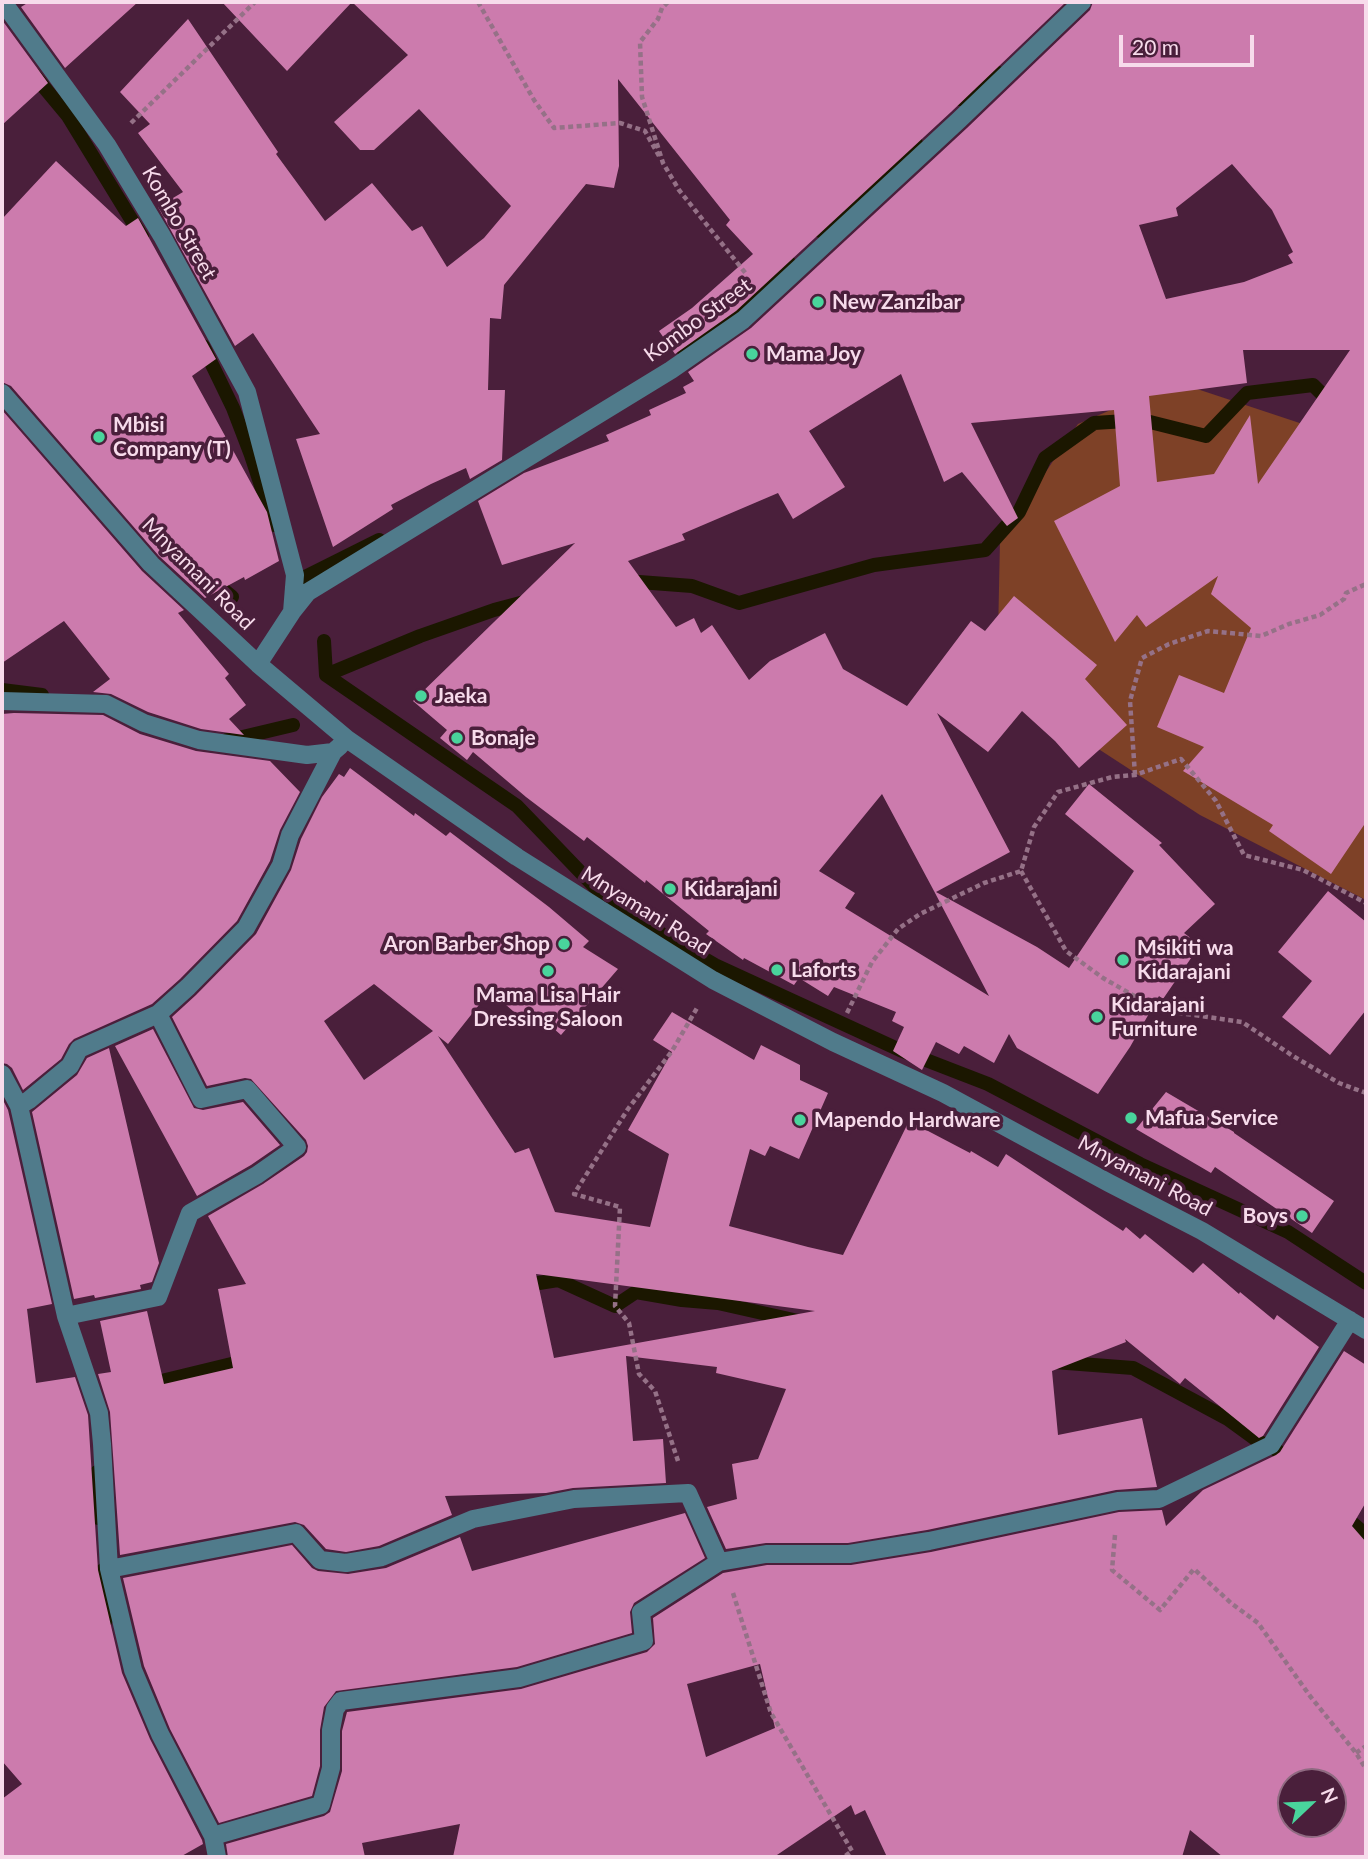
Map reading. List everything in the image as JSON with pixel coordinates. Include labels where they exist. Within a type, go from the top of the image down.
[{"type":"street","name":"Kombo Street","points":[[3,2],[107,145],[162,236],[247,392],[295,575],[292,612]]},
{"type":"street","name":"Kombo Street","points":[[258,664],[308,592],[671,370],[743,320],[1082,2]]},
{"type":"street","name":"Mnyamani Road","points":[[2,393],[151,564],[258,664],[347,739],[517,857],[713,980],[833,1042],[943,1093],[1202,1231],[1366,1330]]},
{"type":"street","points":[[2,701],[106,704],[144,723],[199,740],[307,755],[333,752]]},
{"type":"street","points":[[19,1106],[70,1066],[79,1049],[158,1014],[246,928],[281,865],[290,835],[333,752],[347,739]]},
{"type":"street","points":[[66,1316],[158,1297],[190,1213],[257,1175],[297,1147],[247,1089],[201,1099],[158,1014]]},
{"type":"street","points":[[2,1074],[19,1106],[66,1316],[99,1413],[109,1569],[133,1670],[160,1734],[214,1836],[217,1857]]},
{"type":"street","points":[[214,1836],[321,1805],[331,1768],[331,1730],[335,1709],[341,1701],[519,1678],[644,1641],[642,1612],[719,1562],[766,1554],[849,1554],[929,1541],[1118,1501],[1160,1499],[1271,1445],[1350,1320]]},
{"type":"street","points":[[109,1569],[296,1533],[320,1560],[346,1563],[382,1557],[474,1519],[574,1500],[688,1493],[719,1562]]},
{"type":"path","points":[[107,145],[256,2]]},
{"type":"path","points":[[478,2],[534,100],[554,128],[620,123],[645,131],[679,190],[765,300]]},
{"type":"path","points":[[663,163],[642,97],[640,42],[668,2]]},
{"type":"path","points":[[1135,775],[1130,701],[1142,658],[1169,644],[1208,631],[1261,636],[1320,615],[1344,598],[1346,593],[1366,584]]},
{"type":"path","points":[[1366,903],[1303,870],[1244,855],[1216,801],[1181,759],[1135,775],[1112,777],[1058,792],[1034,827],[1020,871],[1066,951],[1102,978],[1159,1010],[1242,1022],[1339,1083],[1366,1093]]},
{"type":"path","points":[[833,1042],[872,962],[898,929],[920,914],[984,883],[1020,871]]},
{"type":"path","points":[[688,1493],[655,1391],[639,1374],[629,1323],[615,1306],[620,1207],[573,1194],[628,1109],[671,1051],[713,980]]},
{"type":"path","points":[[1118,1501],[1112,1570],[1160,1610],[1194,1569],[1231,1603],[1258,1623],[1366,1769]]},
{"type":"path","points":[[719,1562],[729,1582],[771,1713],[852,1851],[844,1857]]},
{"type":"path","points":[[1356,1753],[1366,1746]]},
{"type":"shaded area","points":[[1176,382],[1366,445],[1366,900],[1200,815],[997,683],[1000,540],[1078,424]]},
{"type":"building","points":[[29,2],[138,2],[65,68],[21,7]]},
{"type":"building","points":[[222,2],[352,2],[287,71]]},
{"type":"building","points":[[352,2],[1066,2],[736,311],[675,354],[659,331],[692,308],[753,254],[726,225],[730,220],[618,79],[619,166],[614,188],[586,184],[504,285],[501,319],[490,318],[488,390],[505,390],[502,460],[470,479],[466,468],[431,484],[391,505],[393,509],[333,547],[296,439],[320,434],[253,333],[235,346],[158,207],[183,192],[138,133],[150,124],[120,92],[188,19],[278,152],[276,154],[325,221],[372,183],[412,231],[422,226],[447,267],[484,238],[511,206],[419,109],[374,150],[360,150],[334,122],[408,55]]},
{"type":"building","points":[[1093,2],[1366,2],[1366,822],[1331,874],[1269,831],[1273,825],[1183,771],[1204,747],[1157,727],[1179,675],[1224,693],[1251,628],[1211,594],[1218,576],[1146,627],[1137,615],[1115,642],[1054,521],[1120,486],[1114,410],[971,423],[1018,518],[1007,526],[962,472],[944,482],[901,374],[809,431],[845,487],[793,519],[778,493],[682,534],[685,540],[628,561],[676,627],[694,618],[701,633],[712,625],[749,680],[770,661],[825,633],[843,669],[907,706],[971,621],[985,631],[1014,596],[1097,665],[1085,679],[1127,725],[1079,768],[1055,741],[1022,711],[988,752],[937,713],[1010,852],[936,892],[1037,947],[1069,968],[1134,871],[1065,814],[1089,784],[1162,843],[1159,845],[1215,904],[1184,933],[1200,945],[1163,999],[1159,996],[1130,1047],[1098,1094],[1017,1048],[1009,1034],[994,1063],[964,1046],[959,1054],[936,1042],[922,1070],[893,1051],[904,1027],[892,1021],[896,1012],[834,987],[828,996],[799,978],[794,985],[744,958],[743,960],[706,934],[709,931],[646,880],[645,883],[587,837],[584,841],[473,752],[467,760],[440,738],[447,730],[413,701],[575,543],[502,565],[478,501],[524,473],[609,441],[606,435],[651,415],[649,410],[686,393],[683,387],[694,381],[688,372],[751,328],[1090,10]],"holes":[[[1232,164],[1272,210],[1293,252],[1288,255],[1293,263],[1244,282],[1166,299],[1139,225],[1178,216],[1176,208]],[[1243,350],[1350,350],[1258,484],[1250,415],[1214,474],[1157,482],[1149,396],[1247,383]],[[882,794],[989,996],[845,908],[855,893],[819,871]]]},
{"type":"building","points":[[2,20],[48,83],[2,125]]},
{"type":"building","points":[[56,161],[126,226],[138,218],[216,359],[192,376],[267,512],[279,561],[205,598],[159,556],[11,386],[2,382],[2,219]]},
{"type":"building","points":[[2,410],[142,571],[184,610],[178,613],[229,674],[225,678],[246,705],[229,719],[244,735],[201,729],[148,712],[111,694],[93,692],[110,679],[64,621],[2,663]]},
{"type":"building","points":[[2,714],[103,715],[140,734],[196,751],[270,761],[300,792],[280,830],[270,861],[237,921],[152,1004],[74,1039],[61,1059],[23,1090],[12,1068],[2,1063]]},
{"type":"building","points":[[350,768],[414,816],[415,813],[446,836],[450,832],[589,941],[583,947],[618,969],[561,1035],[530,1008],[521,1018],[490,991],[448,1044],[438,1036],[515,1153],[529,1148],[555,1212],[650,1227],[669,1154],[628,1130],[672,1052],[653,1040],[672,1012],[754,1060],[761,1045],[800,1065],[800,1080],[828,1093],[799,1159],[770,1146],[765,1156],[750,1149],[729,1226],[843,1255],[909,1121],[998,1167],[1006,1154],[1123,1231],[1126,1227],[1140,1239],[1145,1234],[1193,1273],[1203,1263],[1274,1320],[1277,1315],[1319,1347],[1263,1436],[1259,1438],[1185,1378],[1180,1384],[1125,1339],[1126,1342],[1052,1371],[1058,1435],[1142,1418],[1157,1487],[1116,1490],[927,1530],[848,1543],[766,1543],[726,1549],[707,1507],[737,1499],[732,1464],[758,1459],[786,1389],[716,1373],[717,1367],[626,1356],[633,1441],[663,1439],[666,1483],[573,1488],[546,1493],[445,1496],[452,1515],[379,1546],[346,1552],[326,1549],[304,1525],[295,1522],[120,1555],[110,1412],[98,1374],[111,1372],[100,1321],[147,1311],[164,1384],[233,1368],[218,1289],[246,1284],[208,1216],[304,1156],[308,1146],[306,1140],[251,1079],[207,1086],[172,1017],[256,934],[291,870],[301,839],[322,797],[339,774],[344,777]],"holes":[[[374,984],[433,1031],[364,1080],[324,1021]],[[536,1274],[815,1311],[554,1358]]]},
{"type":"building","points":[[1328,891],[1366,922],[1366,1010],[1330,1055],[1282,1017],[1312,981],[1278,952]]},
{"type":"building","points":[[153,1029],[194,1108],[203,1110],[243,1102],[280,1145],[197,1196],[115,1046]]},
{"type":"building","points":[[109,1048],[159,1263],[152,1282],[140,1285],[141,1289],[95,1298],[94,1295],[74,1299],[32,1112],[77,1075],[87,1058]]},
{"type":"building","points":[[1166,1092],[1234,1132],[1334,1201],[1312,1233],[1215,1167],[1211,1173],[1136,1129]]},
{"type":"building","points":[[2,1098],[8,1110],[52,1304],[27,1309],[36,1383],[75,1377],[88,1415],[98,1570],[122,1673],[150,1739],[203,1844],[180,1857],[2,1857],[2,1799],[22,1784],[2,1761]]},
{"type":"building","points":[[1344,1351],[1366,1365],[1366,1502],[1352,1526],[1366,1542],[1366,1857],[1223,1857],[1190,1830],[1182,1857],[887,1857],[865,1810],[855,1815],[851,1805],[774,1857],[453,1857],[460,1824],[362,1843],[365,1857],[228,1857],[226,1844],[330,1812],[342,1771],[342,1731],[347,1712],[521,1689],[647,1652],[655,1644],[653,1618],[723,1573],[767,1565],[851,1565],[931,1552],[1119,1512],[1162,1510],[1166,1526],[1203,1490],[1276,1455]],"holes":[[[760,1664],[775,1728],[706,1757],[687,1684]]]},
{"type":"building","points":[[685,1513],[705,1558],[634,1603],[630,1612],[632,1633],[517,1667],[336,1691],[324,1707],[320,1730],[320,1766],[312,1796],[219,1823],[170,1729],[144,1666],[123,1578],[292,1545],[312,1568],[348,1574],[386,1568],[460,1537],[472,1571]]},
{"type":"waterway","points":[[960,99],[998,73]]},
{"type":"waterway","points":[[33,74],[68,116],[142,237]]},
{"type":"waterway","points":[[820,231],[841,215],[916,143]]},
{"type":"waterway","points":[[684,351],[731,316],[788,261]]},
{"type":"waterway","points":[[203,346],[233,408],[274,525]]},
{"type":"waterway","points":[[626,581],[692,586],[739,603],[874,565],[985,550],[1019,512],[1045,458],[1094,423],[1142,420],[1206,436],[1247,393],[1313,385],[1333,405]]},
{"type":"waterway","points":[[299,580],[379,540]]},
{"type":"waterway","points":[[209,578],[232,597]]},
{"type":"waterway","points":[[326,675],[420,636],[528,601]]},
{"type":"waterway","points":[[324,641],[326,675]]},
{"type":"waterway","points":[[326,675],[517,806],[612,905],[715,965],[900,1050],[988,1084],[1140,1164],[1288,1232],[1366,1283]]},
{"type":"waterway","points":[[2,690],[42,695]]},
{"type":"waterway","points":[[227,740],[293,725]]},
{"type":"waterway","points":[[520,1286],[558,1280],[615,1306],[636,1292],[718,1303],[798,1321]]},
{"type":"waterway","points":[[145,1385],[248,1360]]},
{"type":"waterway","points":[[1054,1362],[1133,1368],[1228,1419],[1261,1443],[1271,1445],[1292,1464]]},
{"type":"waterway","points":[[97,1472],[98,1518]]},
{"type":"waterway","points":[[1341,1513],[1366,1535]]},
{"type":"waterway","points":[[103,1570],[106,1620]]},
{"type":"place","name":"New Zanzibar","points":[[818,302]]},
{"type":"place","name":"Mama Joy","points":[[752,354]]},
{"type":"place","name":"Mbisi Company (T)","points":[[99,437]]},
{"type":"place","name":"Jaeka","points":[[421,696]]},
{"type":"place","name":"Bonaje","points":[[457,738]]},
{"type":"place","name":"Kidarajani","points":[[670,889]]},
{"type":"place","name":"Aron Barber Shop","points":[[564,944]]},
{"type":"place","name":"Msikiti wa Kidarajani","points":[[1123,960]]},
{"type":"place","name":"Laforts","points":[[777,970]]},
{"type":"place","name":"Mama Lisa Hair Dressing Saloon","points":[[548,971]]},
{"type":"place","name":"Kidarajani Furniture","points":[[1097,1017]]},
{"type":"place","name":"Mafua Service","points":[[1131,1118]]},
{"type":"place","name":"Mapendo Hardware","points":[[800,1120]]},
{"type":"place","name":"Boys","points":[[1302,1216]]}]
